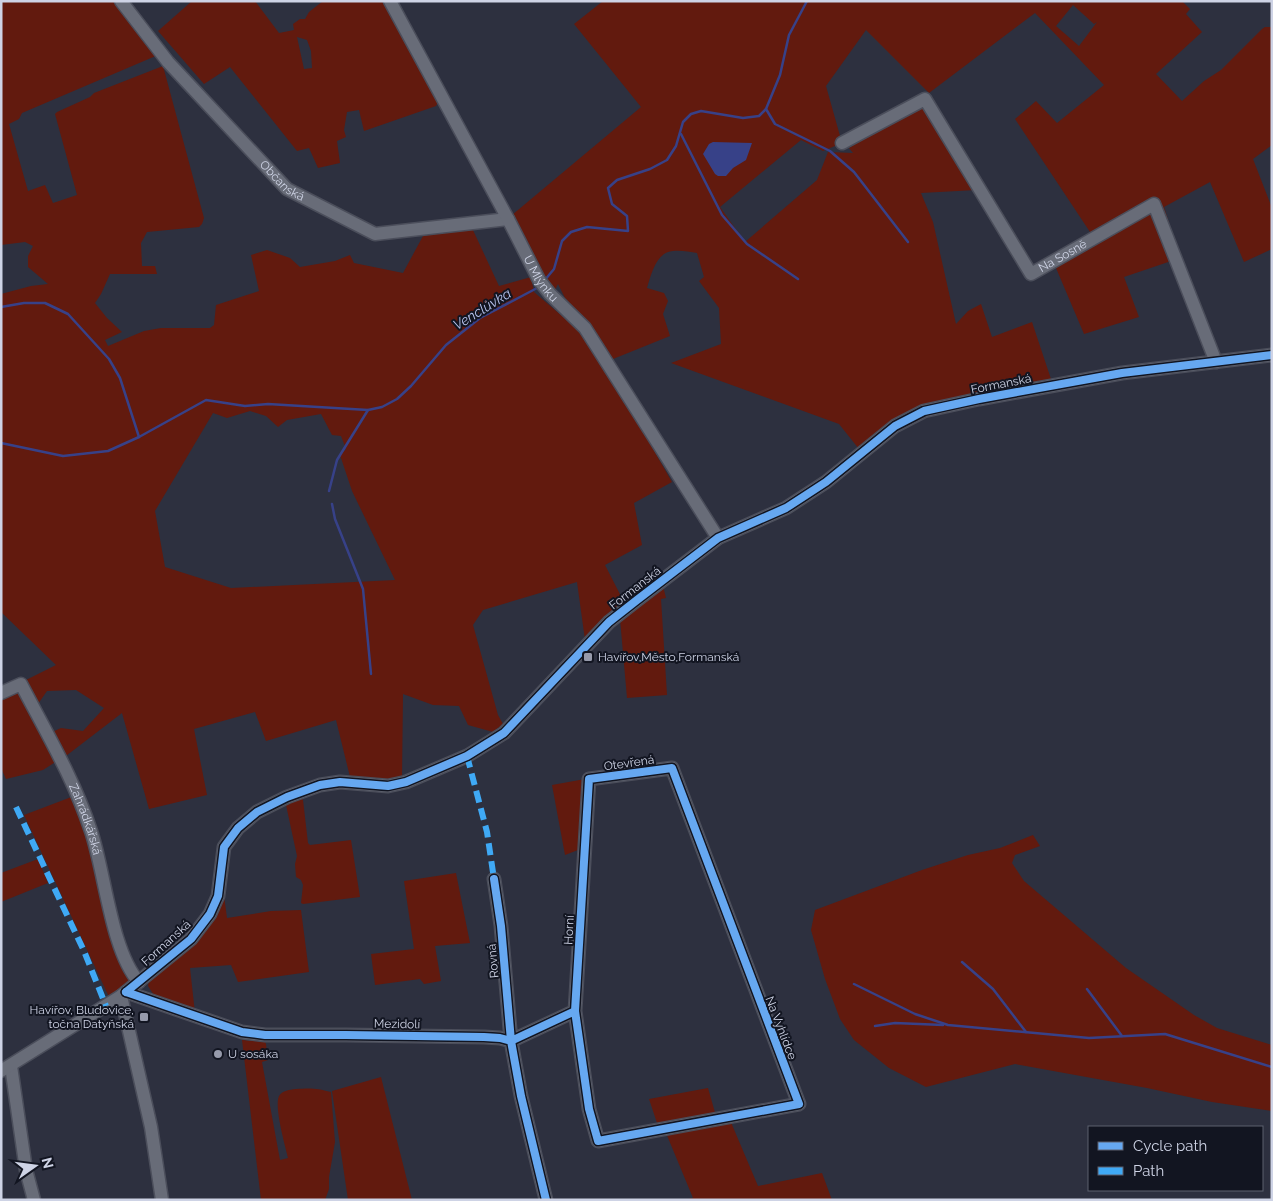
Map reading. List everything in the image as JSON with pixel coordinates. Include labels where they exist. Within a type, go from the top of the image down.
[{"type":"street","name":"Občanská","points":[[121,1],[168,62],[287,189],[374,234],[508,219]]},
{"type":"street","name":"U Mlýnku","points":[[390,1],[539,280],[550,294],[585,328],[718,538]]},
{"type":"street","name":"Na Sosně","points":[[842,143],[924,99],[1031,274],[1154,204],[1216,362]]},
{"type":"street","name":"Formanská","points":[[6,1068],[124,994],[191,939],[210,914],[218,896],[224,847],[238,828],[257,812],[287,797],[320,785],[340,782],[388,786],[406,782],[467,756],[504,733],[610,622],[718,538],[786,508],[826,482],[895,426],[924,411],[979,399],[1122,373],[1272,355]]},
{"type":"street","name":"Zahrádkářská","points":[[1,693],[21,684],[53,746],[62,759],[91,831],[119,942],[132,974],[139,982]]},
{"type":"street","name":"Otevřená","points":[[589,779],[672,768]]},
{"type":"street","name":"Na Vyhlídce","points":[[598,1141],[798,1104],[672,768]]},
{"type":"street","name":"Horní","points":[[589,779],[575,1011],[589,1109],[598,1141]]},
{"type":"street","name":"Rovná","points":[[494,880],[501,926],[512,1041]]},
{"type":"street","points":[[124,994],[151,1127],[162,1200]]},
{"type":"street","name":"Mezidolí","points":[[124,994],[228,1028],[265,1035],[475,1037],[500,1038],[512,1041]]},
{"type":"street","points":[[546,1200],[521,1096],[512,1041],[575,1011]]},
{"type":"street","points":[[6,1068],[26,1170],[34,1200]]},
{"type":"shaded area","points":[[1,1],[116,1],[158,55],[22,113],[19,119],[9,124],[28,191],[45,185],[53,203],[77,195],[55,114],[90,97],[94,93],[163,66],[204,218],[199,227],[147,232],[141,243],[142,266],[155,266],[157,274],[110,274],[95,303],[122,332],[105,340],[108,346],[144,331],[161,328],[210,328],[214,325],[216,305],[259,291],[251,255],[267,250],[290,258],[300,267],[335,261],[350,255],[354,263],[403,273],[423,236],[472,228],[499,286],[531,277],[534,292],[576,328],[614,381],[672,482],[634,503],[642,545],[605,565],[625,604],[585,640],[577,582],[483,610],[473,625],[498,715],[503,724],[493,732],[468,725],[459,706],[433,705],[403,694],[402,779],[351,781],[336,720],[266,741],[255,712],[194,729],[207,795],[149,809],[122,713],[62,759],[50,733],[61,728],[83,731],[104,708],[76,690],[47,691],[38,704],[24,681],[56,665],[1,612],[1,294],[31,286],[48,284],[28,267],[28,256],[33,246],[25,242],[1,245]],"holes":[[[250,411],[266,416],[278,427],[287,420],[321,414],[332,435],[341,436],[346,449],[340,455],[352,491],[395,580],[231,588],[165,567],[155,511],[213,413],[227,418]]]},
{"type":"shaded area","points":[[192,1],[255,1],[279,33],[294,30],[293,24],[300,19],[305,19],[309,12],[323,1],[382,1],[438,102],[436,106],[364,131],[359,110],[347,112],[344,130],[346,137],[337,141],[340,163],[318,168],[309,148],[297,151],[230,67],[204,84],[158,31]],"holes":[[[297,37],[307,40],[311,51],[312,68],[304,69]]]},
{"type":"shaded area","points":[[603,1],[1182,1],[1190,9],[1186,14],[1202,32],[1156,74],[1182,101],[1204,81],[1221,70],[1262,29],[1272,27],[1272,145],[1253,159],[1272,208],[1272,249],[1244,262],[1210,182],[1164,207],[1180,258],[1124,277],[1139,317],[1084,334],[1056,268],[1057,265],[1094,238],[1015,119],[1036,101],[1057,123],[1104,85],[1035,13],[929,93],[866,30],[826,86],[842,143],[823,151],[801,140],[720,207],[745,242],[817,180],[828,152],[853,153],[849,148],[921,105],[976,190],[921,193],[933,222],[956,324],[968,311],[981,304],[992,337],[1032,322],[1052,382],[969,396],[859,449],[839,424],[671,363],[721,344],[719,308],[699,281],[704,277],[697,253],[667,252],[658,260],[650,277],[647,288],[664,293],[668,301],[663,314],[670,336],[613,359],[586,322],[565,298],[558,284],[554,292],[550,291],[512,215],[641,107],[574,24]],"holes":[[[1073,5],[1094,24],[1097,22],[1079,46],[1056,26]]]},
{"type":"shaded area","points":[[663,586],[666,598],[661,599],[667,695],[627,698],[620,619]]},
{"type":"shaded area","points":[[21,684],[57,761],[43,770],[6,779],[1,768],[1,693]]},
{"type":"shaded area","points":[[585,779],[578,850],[565,855],[552,785]]},
{"type":"shaded area","points":[[74,796],[131,980],[109,997],[24,815]]},
{"type":"shaded area","points":[[301,797],[303,800],[308,843],[310,845],[351,840],[360,897],[301,903],[303,885],[301,880],[296,877],[295,864],[297,856],[286,805]]},
{"type":"shaded area","points":[[1033,835],[1040,846],[1015,855],[1012,863],[1024,881],[1126,968],[1194,1015],[1217,1028],[1272,1045],[1272,1111],[1212,1102],[1015,1064],[926,1087],[889,1068],[854,1040],[840,1019],[825,979],[811,930],[815,910],[922,870],[968,855],[1000,848]]},
{"type":"shaded area","points":[[38,859],[48,883],[1,902],[1,873]]},
{"type":"shaded area","points":[[456,873],[470,943],[435,946],[441,981],[424,984],[420,979],[375,985],[371,954],[414,949],[404,881]]},
{"type":"shaded area","points":[[223,888],[227,918],[271,911],[301,910],[309,972],[238,982],[231,965],[190,968],[195,1013],[154,995],[148,986],[149,980],[194,942]]},
{"type":"shaded area","points":[[242,1040],[265,1042],[266,1044],[268,1060],[262,1062],[280,1160],[288,1158],[279,1117],[279,1096],[284,1091],[296,1089],[314,1089],[331,1092],[335,1142],[329,1177],[329,1189],[325,1200],[261,1200]]},
{"type":"shaded area","points":[[381,1077],[412,1200],[348,1200],[332,1091]]},
{"type":"shaded area","points":[[708,1088],[716,1116],[658,1126],[649,1099]]},
{"type":"shaded area","points":[[730,1120],[758,1186],[822,1173],[832,1200],[684,1200],[693,1198],[666,1133]]},
{"type":"water","points":[[713,142],[752,143],[746,160],[733,168],[726,176],[718,176],[703,154],[709,144]]},
{"type":"waterway","name":"Venclůvka","points":[[544,281],[554,269],[562,241],[571,232],[587,227],[628,231],[627,216],[612,204],[608,188],[617,180],[650,169],[667,160],[676,146],[683,122],[691,114],[701,111],[743,118],[759,116],[766,109],[780,75],[789,35],[807,1]]},
{"type":"waterway","points":[[766,109],[775,124],[830,151],[854,172],[908,242]]},
{"type":"waterway","points":[[681,134],[722,215],[747,244],[798,279]]},
{"type":"waterway","name":"Venclůvka","points":[[1,307],[24,303],[45,303],[68,314],[109,359],[120,378],[139,437],[206,400],[245,406],[268,404],[368,410],[382,407],[397,399],[411,386],[446,345],[480,318],[539,287]]},
{"type":"waterway","points":[[329,491],[337,460],[368,410]]},
{"type":"waterway","points":[[1,443],[63,456],[108,451],[139,437]]},
{"type":"waterway","points":[[332,504],[335,519],[363,589],[371,674]]},
{"type":"waterway","points":[[962,962],[993,989],[1026,1032]]},
{"type":"waterway","points":[[854,984],[915,1014],[948,1025],[1089,1038],[1165,1034],[1272,1067]]},
{"type":"waterway","points":[[1087,989],[1122,1036]]},
{"type":"waterway","points":[[875,1026],[895,1023],[943,1025]]},
{"type":"marked path","points":[[467,756],[487,832],[494,879]]},
{"type":"marked path","points":[[16,807],[84,951],[106,1006]]},
{"type":"cycle path","points":[[126,992],[191,939],[210,914],[218,896],[224,847],[238,828],[257,812],[287,797],[320,785],[340,782],[388,786],[406,782],[467,756],[504,733],[609,622],[637,600],[718,538],[786,508],[826,482],[895,426],[924,411],[979,399],[1122,373],[1272,355]]},
{"type":"cycle path","points":[[494,879],[501,926],[511,1041],[575,1011],[589,779],[672,768],[799,1104],[598,1141],[589,1109],[575,1011]]},
{"type":"cycle path","points":[[126,992],[242,1032],[265,1035],[484,1037],[511,1041],[521,1096],[546,1200]]},
{"type":"place","name":"Havířov,Město,Formanská","points":[[588,657]]},
{"type":"place","name":"Havířov, Bludovice, točna Datyňská","points":[[144,1017]]},
{"type":"place","name":"U sosáka","points":[[218,1054]]}]
